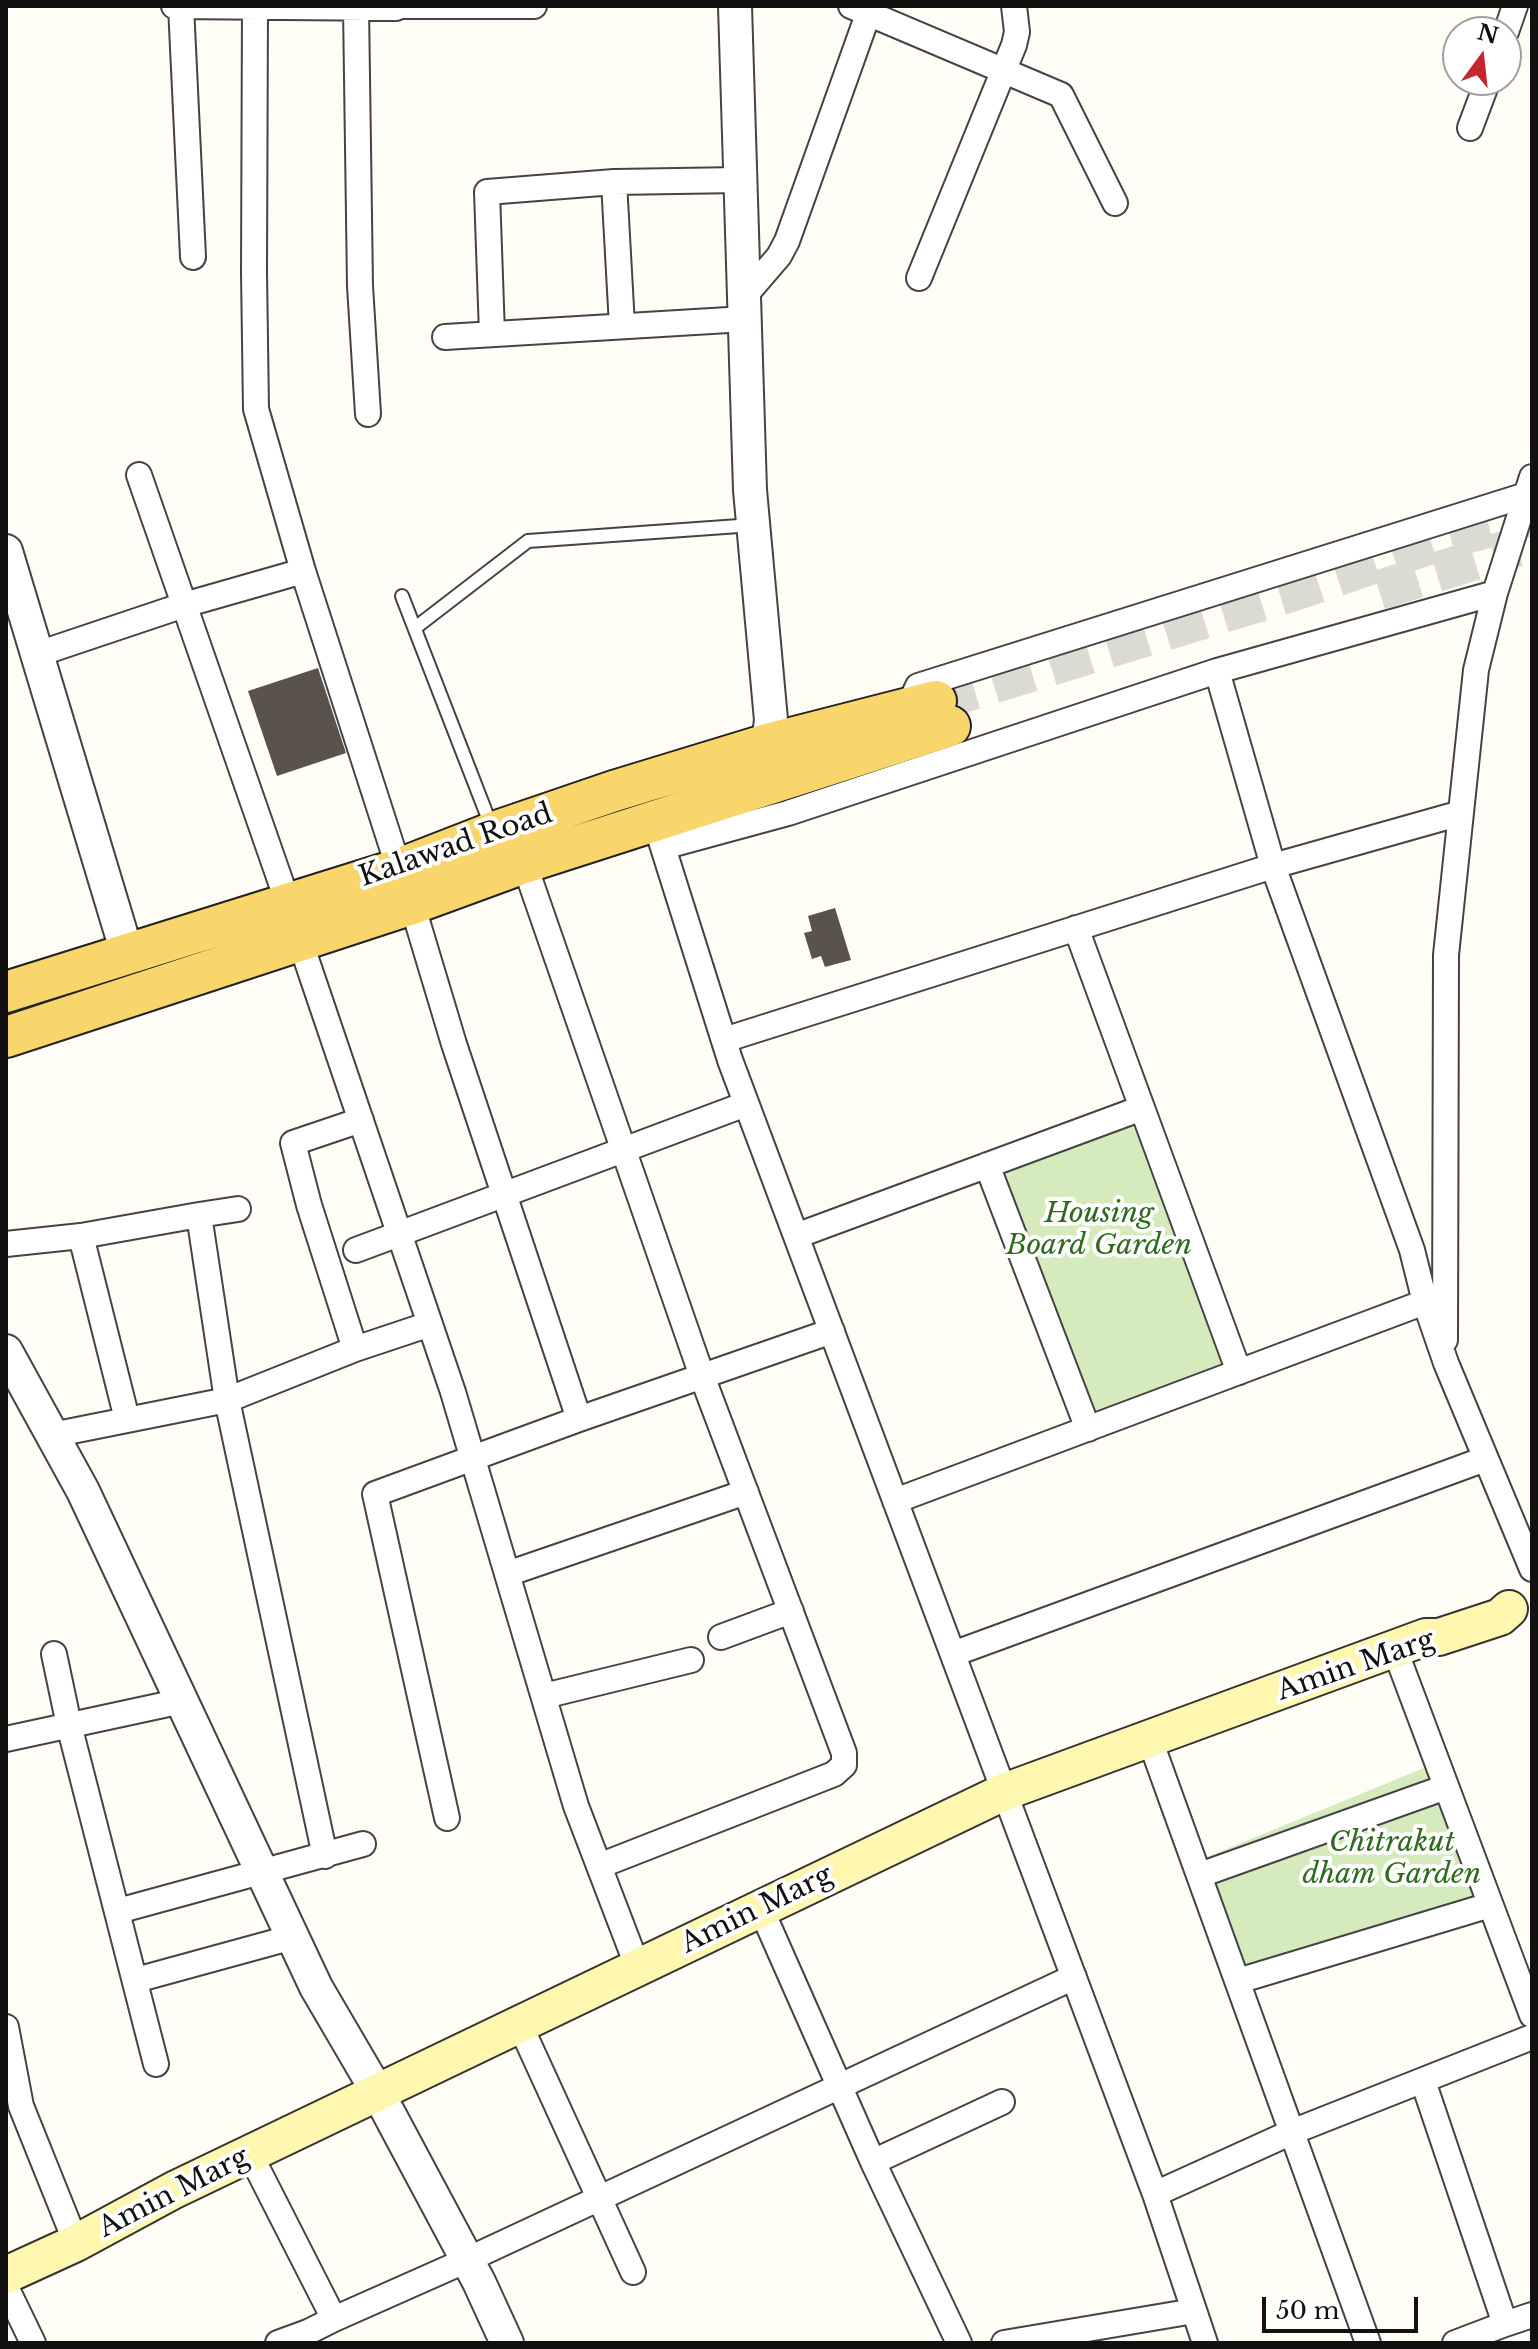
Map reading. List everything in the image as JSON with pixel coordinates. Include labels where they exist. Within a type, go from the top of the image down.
[{"type":"main road","name":"Kalawad Road","points":[[6,1037],[300,941],[405,886],[494,832],[628,786],[768,744],[931,712]]},
{"type":"main road","name":"Kalawad Road","points":[[6,992],[288,903],[405,886],[659,835],[931,712]]},
{"type":"main road","name":"Amin Marg","points":[[6,2275],[76,2243],[174,2190],[1004,1792],[1411,1644],[1433,1627],[1495,1606],[1520,1610]]},
{"type":"street","points":[[174,6],[534,6]]},
{"type":"street","points":[[181,6],[193,257]]},
{"type":"street","points":[[255,6],[256,409],[303,571],[454,1044],[579,1419]]},
{"type":"street","points":[[735,6],[753,525],[771,720],[768,744]]},
{"type":"street","points":[[919,278],[1004,70],[1017,32],[1014,6]]},
{"type":"street","points":[[356,7],[360,286],[368,414]]},
{"type":"street","points":[[445,337],[622,326],[744,309],[787,241],[863,8],[1061,95],[1115,203]]},
{"type":"street","points":[[1470,128],[1482,96]]},
{"type":"street","points":[[492,334],[487,192],[614,182],[740,180]]},
{"type":"street","points":[[614,182],[622,326]]},
{"type":"street","points":[[139,475],[288,903]]},
{"type":"street","points":[[1446,1363],[1446,955],[1476,670],[1495,593],[1529,486]]},
{"type":"street","points":[[931,712],[918,686],[1529,486]]},
{"type":"street","points":[[6,551],[127,953]]},
{"type":"street","points":[[38,654],[184,605],[303,571]]},
{"type":"street","points":[[1205,2343],[1155,2194],[746,1104],[659,835],[788,813],[1217,671],[1495,593]]},
{"type":"street","points":[[1217,671],[1273,866],[1412,1250],[1425,1302],[1446,1363],[1532,1569]]},
{"type":"street","points":[[724,1040],[1273,866],[1461,813]]},
{"type":"street","points":[[524,863],[702,1376],[844,1753],[844,1765],[834,1774],[599,1866]]},
{"type":"street","points":[[1076,928],[1239,1372]]},
{"type":"street","points":[[300,941],[473,1458],[576,1806],[638,1968]]},
{"type":"street","points":[[356,1250],[746,1104]]},
{"type":"street","points":[[796,1236],[1142,1108]]},
{"type":"street","points":[[355,1349],[309,1205],[293,1143],[361,1120]]},
{"type":"street","points":[[987,1165],[1088,1429]]},
{"type":"street","points":[[6,1244],[81,1236],[238,1209]]},
{"type":"street","points":[[199,1215],[227,1400],[325,1856]]},
{"type":"street","points":[[81,1236],[127,1419]]},
{"type":"street","points":[[895,1501],[1425,1302]]},
{"type":"street","points":[[52,1435],[227,1400],[355,1349],[430,1324]]},
{"type":"street","points":[[447,1818],[375,1494],[832,1331]]},
{"type":"street","points":[[6,1351],[83,1491],[316,1987],[378,2093],[467,2260],[507,2343]]},
{"type":"street","points":[[953,1654],[1485,1459]]},
{"type":"street","points":[[507,1574],[746,1492]]},
{"type":"street","points":[[721,1637],[791,1611]]},
{"type":"street","points":[[1411,1644],[1446,1787],[1532,2015]]},
{"type":"street","points":[[54,1654],[69,1725],[156,2064]]},
{"type":"street","points":[[544,1696],[691,1660]]},
{"type":"street","points":[[6,1739],[182,1701]]},
{"type":"street","points":[[1150,1740],[1368,2343]]},
{"type":"street","points":[[1200,1875],[1446,1787]]},
{"type":"street","points":[[118,1911],[363,1844]]},
{"type":"street","points":[[1238,1981],[1490,1905]]},
{"type":"street","points":[[761,1909],[873,2162],[959,2343]]},
{"type":"street","points":[[136,1980],[293,1937]]},
{"type":"street","points":[[278,2343],[467,2260],[1074,1977]]},
{"type":"street","points":[[520,2025],[633,2272]]},
{"type":"street","points":[[6,2027],[14,2108],[76,2243]]},
{"type":"street","points":[[1155,2194],[1292,2132],[1532,2037]]},
{"type":"street","points":[[1423,2081],[1505,2324]]},
{"type":"street","points":[[873,2162],[1002,2102]]},
{"type":"street","points":[[250,2154],[334,2319]]},
{"type":"street","points":[[6,2287],[33,2343]]},
{"type":"street","points":[[1004,2343],[1194,2311]]},
{"type":"street","points":[[1455,2343],[1532,2315]]},
{"type":"lane","points":[[415,628],[528,541],[753,525]]},
{"type":"lane","points":[[402,596],[494,832]]},
{"type":"green space","name":"Housing Board Garden","points":[[1142,1108],[1239,1372],[1088,1429],[987,1165]]},
{"type":"green space","name":"Chitrakut dham Garden","points":[[1436,1763],[1490,1905],[1238,1981],[1195,1862]]},
{"type":"building","points":[[318,668],[346,753],[277,776],[248,691]]},
{"type":"building","points":[[835,908],[851,960],[825,967],[821,956],[812,959],[804,933],[812,931],[808,916]]},
{"type":"tunnel","points":[[936,701],[1288,593],[1443,540],[1532,516]]},
{"type":"tunnel","points":[[1379,590],[1517,547]]}]
